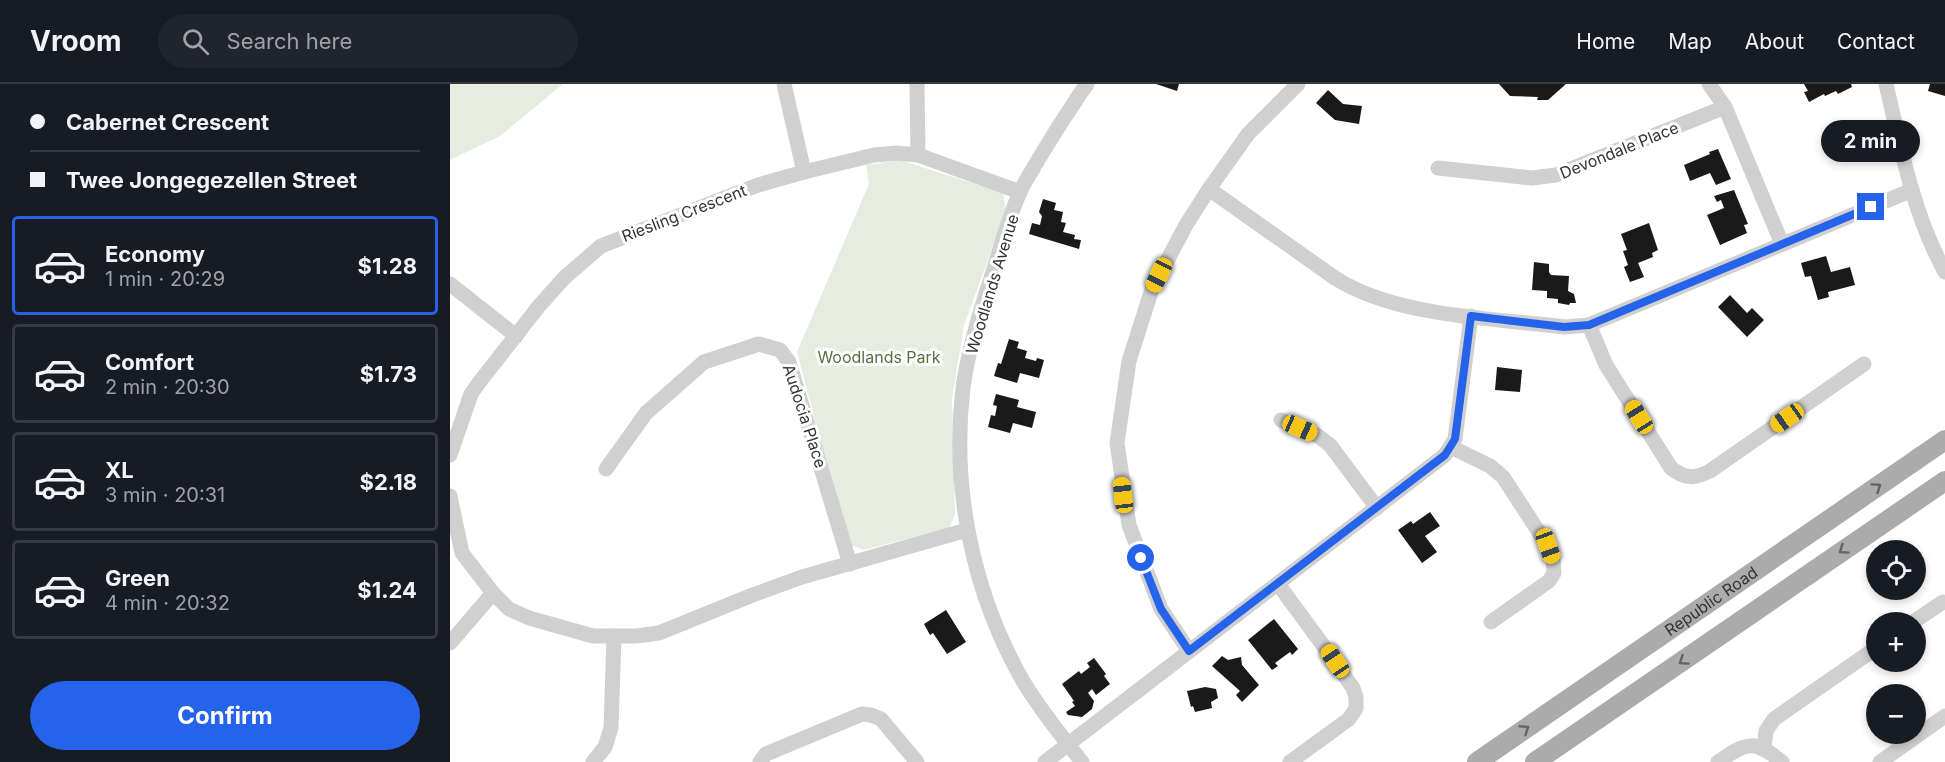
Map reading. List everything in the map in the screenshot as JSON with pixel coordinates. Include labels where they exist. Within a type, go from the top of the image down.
[{"type":"main road","points":[[1925,454],[1945,435]]},
{"type":"main road","name":"Republic Road","points":[[1477,762],[1945,441]]},
{"type":"main road","name":"Republic Road","points":[[1535,762],[1945,481]]},
{"type":"street","points":[[784,84],[804,172]]},
{"type":"street","points":[[917,84],[918,155]]},
{"type":"street","name":"Woodlands Avenue","points":[[1082,762],[1041,709],[1010,656],[988,605],[967,530],[961,460],[963,387],[974,332],[1020,192],[1065,113],[1087,84]]},
{"type":"street","points":[[1709,84],[1725,107],[1782,244]]},
{"type":"street","points":[[1886,84],[1919,216],[1930,244],[1945,272]]},
{"type":"street","points":[[1189,651],[1161,609],[1129,525],[1117,443],[1129,361],[1152,289],[1209,189],[1248,134],[1296,85]]},
{"type":"street","name":"Devondale Place","points":[[1438,168],[1532,178],[1556,176],[1725,107]]},
{"type":"street","name":"Riesling Crescent","points":[[450,455],[471,394],[564,278],[601,246],[758,185],[874,155],[897,153],[918,155],[1020,192]]},
{"type":"street","points":[[1209,189],[1347,286],[1409,307],[1564,327],[1589,325],[1912,190]]},
{"type":"street","points":[[450,284],[516,336]]},
{"type":"street","points":[[1046,762],[1445,455],[1455,439],[1471,316]]},
{"type":"street","points":[[1589,325],[1606,365],[1671,468],[1680,475],[1691,478],[1710,471],[1864,364]]},
{"type":"street","name":"Audocia Place","points":[[606,469],[646,413],[696,367],[712,357],[759,344],[773,347],[780,350],[789,362],[850,564]]},
{"type":"street","points":[[1281,420],[1318,436],[1330,445],[1377,508]]},
{"type":"street","points":[[1451,447],[1490,466],[1503,477],[1548,546],[1553,560],[1554,573],[1550,581],[1491,622]]},
{"type":"street","points":[[450,496],[462,553],[493,593],[509,609],[529,618],[592,636],[636,636],[669,630],[802,577],[967,530]]},
{"type":"street","points":[[1278,584],[1353,688],[1356,697],[1356,708],[1349,719],[1290,762]]},
{"type":"street","points":[[450,643],[493,593]]},
{"type":"street","points":[[1926,613],[1943,602]]},
{"type":"street","points":[[593,762],[605,747],[611,728],[614,636]]},
{"type":"street","points":[[1764,748],[1766,731],[1774,719],[1866,655]]},
{"type":"street","points":[[760,762],[766,754],[862,714],[881,719],[917,762]]},
{"type":"street","points":[[1880,762],[1945,716]]},
{"type":"street","points":[[1718,762],[1745,746],[1764,748],[1782,762]]},
{"type":"green space","points":[[450,84],[563,84],[500,136],[450,160]]},
{"type":"green space","name":"Woodlands Park","points":[[900,160],[1003,193],[1006,211],[964,325],[952,399],[955,515],[949,528],[864,550],[848,544],[797,352],[869,184],[866,165]]},
{"type":"building","points":[[1156,84],[1179,84],[1177,91]]},
{"type":"building","points":[[1499,84],[1566,84],[1548,100],[1537,100],[1538,97],[1510,96]]},
{"type":"building","points":[[1804,84],[1851,84],[1852,87],[1838,94],[1836,91],[1825,96],[1824,94],[1809,102],[1804,92],[1808,91]]},
{"type":"building","points":[[1930,84],[1945,84],[1945,96],[1928,91]]},
{"type":"building","points":[[1328,90],[1343,104],[1362,106],[1359,124],[1335,120],[1316,103]]},
{"type":"building","points":[[1718,149],[1731,179],[1716,185],[1710,173],[1690,181],[1684,165]]},
{"type":"building","points":[[1734,190],[1748,224],[1744,225],[1747,233],[1720,245],[1707,215],[1724,208],[1721,200],[1717,202],[1714,196]]},
{"type":"building","points":[[1043,199],[1056,203],[1054,210],[1063,212],[1061,222],[1066,223],[1063,232],[1075,235],[1074,239],[1081,240],[1079,249],[1029,234],[1032,223],[1040,225],[1042,216],[1039,212]]},
{"type":"building","points":[[1649,223],[1658,250],[1652,253],[1653,257],[1638,263],[1644,277],[1630,282],[1624,267],[1628,265],[1623,251],[1627,250],[1621,234]]},
{"type":"building","points":[[1826,256],[1831,272],[1850,267],[1855,285],[1828,292],[1829,297],[1818,300],[1811,276],[1805,277],[1801,263]]},
{"type":"building","points":[[1534,262],[1549,264],[1551,275],[1569,276],[1568,291],[1574,294],[1576,303],[1569,305],[1558,303],[1558,299],[1547,298],[1547,291],[1532,290]]},
{"type":"building","points":[[1730,295],[1747,313],[1752,308],[1764,320],[1747,337],[1718,307]]},
{"type":"building","points":[[1009,339],[1019,342],[1017,348],[1027,351],[1025,358],[1036,361],[1037,358],[1044,360],[1039,378],[1020,373],[1017,383],[994,376],[998,363],[1001,364]]},
{"type":"building","points":[[1497,367],[1522,370],[1520,392],[1495,390]]},
{"type":"building","points":[[996,394],[1019,400],[1017,407],[1036,412],[1032,428],[1013,423],[1010,433],[988,427],[991,415],[995,416],[997,406],[993,405]]},
{"type":"building","points":[[1430,512],[1440,526],[1425,536],[1437,552],[1422,563],[1398,530],[1411,521],[1413,524]]},
{"type":"building","points":[[946,610],[966,642],[947,654],[933,633],[930,635],[924,624]]},
{"type":"building","points":[[1274,619],[1298,649],[1292,655],[1290,652],[1275,663],[1278,666],[1272,670],[1248,640]]},
{"type":"building","points":[[1222,656],[1228,660],[1241,657],[1242,665],[1259,685],[1242,702],[1236,695],[1240,691],[1212,666]]},
{"type":"building","points":[[1094,658],[1106,674],[1104,676],[1110,684],[1096,695],[1092,689],[1088,693],[1094,701],[1092,709],[1082,717],[1068,715],[1066,712],[1075,706],[1062,684],[1079,671],[1081,674],[1090,667],[1087,663]]},
{"type":"building","points":[[1205,687],[1216,689],[1218,698],[1211,702],[1212,708],[1195,712],[1193,706],[1191,707],[1187,691]]},
{"type":"route","points":[[1141,558],[1161,609],[1189,651],[1445,455],[1455,439],[1471,316],[1564,327],[1589,325],[1871,207]]}]
